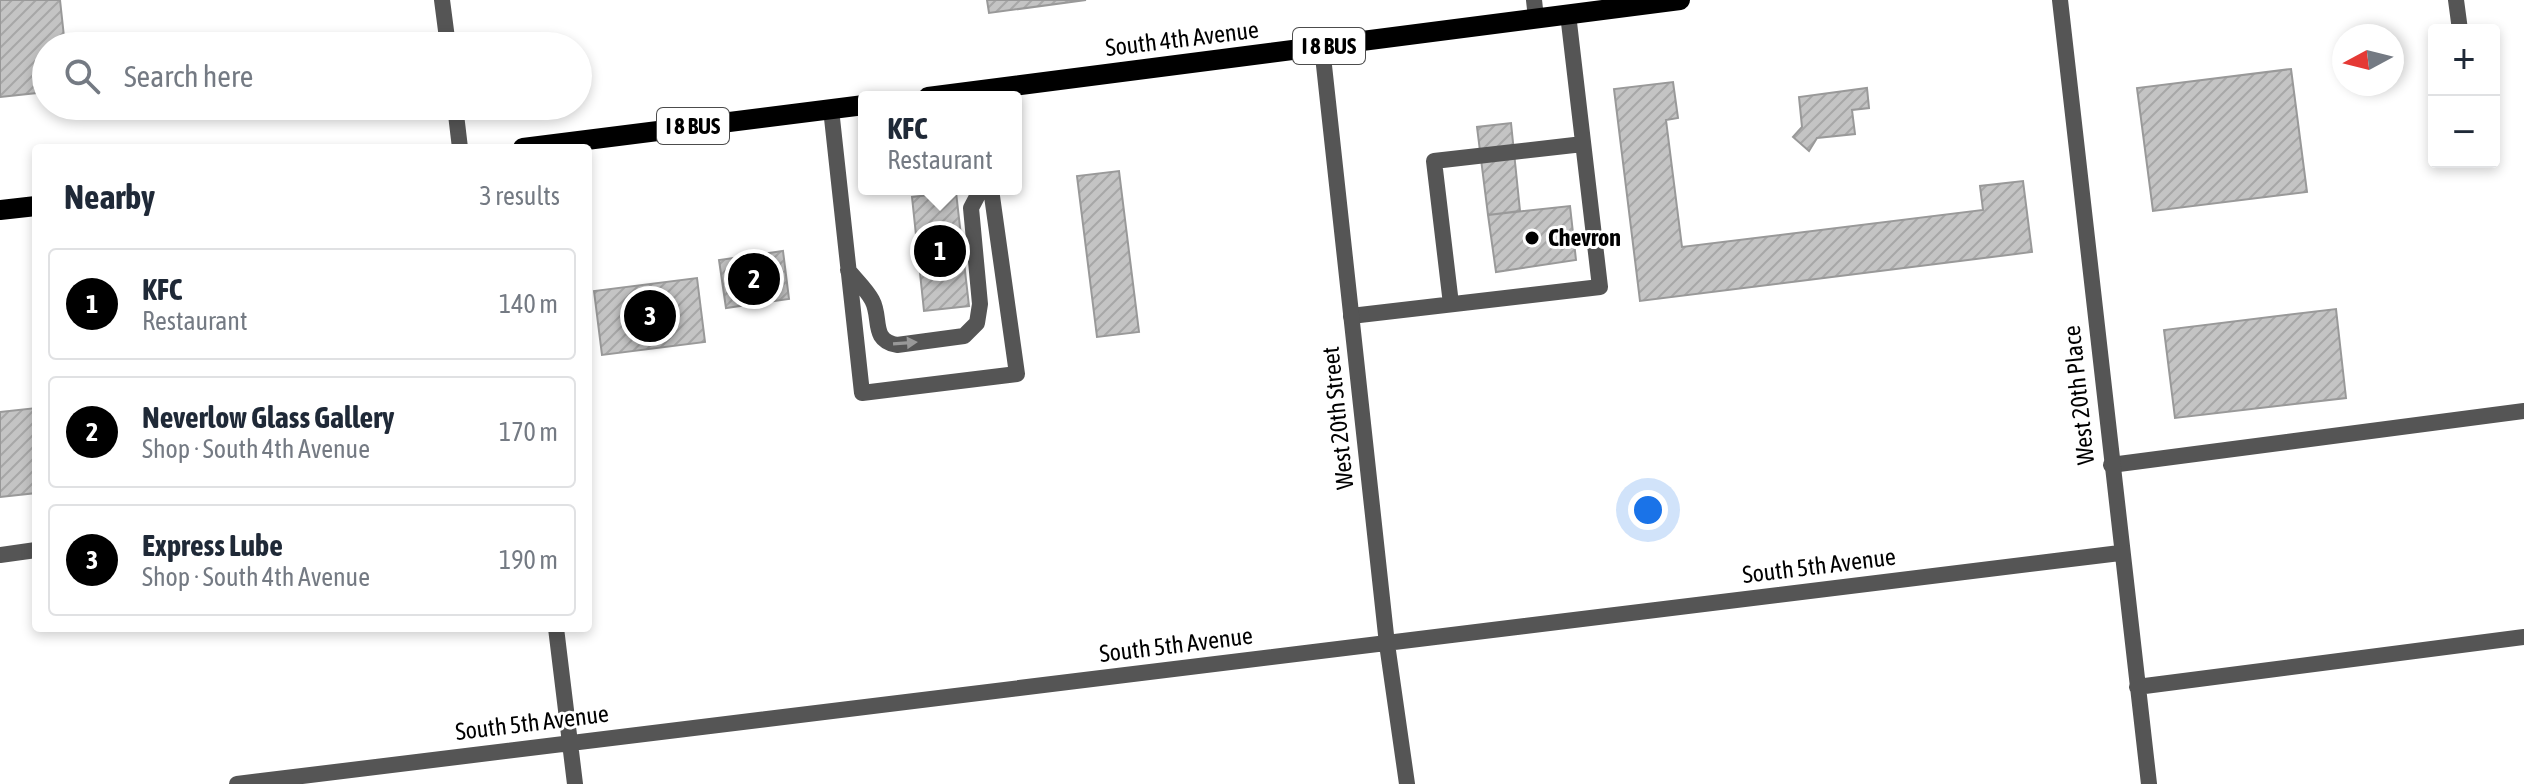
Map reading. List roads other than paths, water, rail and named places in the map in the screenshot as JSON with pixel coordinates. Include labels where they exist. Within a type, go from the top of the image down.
[{"type":"main road","name":"South 4th Avenue","points":[[1000,91],[1322,47],[1535,9],[1568,14],[1680,0]]},
{"type":"main road","name":"I 8 BUS","points":[[555,144],[858,106]]},
{"type":"main road","points":[[0,210],[32,206]]},
{"type":"street","points":[[442,0],[446,32]]},
{"type":"street","name":"West 20th Place","points":[[2060,0],[2120,553],[2149,784]]},
{"type":"street","points":[[2456,0],[2459,24]]},
{"type":"street","points":[[1351,316],[1600,287],[1568,14]]},
{"type":"street","name":"West 20th Street","points":[[1322,47],[1387,644],[1407,784]]},
{"type":"street","points":[[831,109],[862,393],[1017,374],[992,195]]},
{"type":"street","points":[[457,120],[460,144]]},
{"type":"street","points":[[1451,304],[1434,161],[1583,144]]},
{"type":"street","points":[[847,269],[873,302],[879,334],[886,343],[897,345],[964,336],[977,323],[980,304],[971,208],[978,195]]},
{"type":"street","points":[[2111,465],[2524,411]]},
{"type":"street","points":[[0,555],[32,551]]},
{"type":"street","name":"South 5th Avenue","points":[[237,784],[2120,553]]},
{"type":"street","points":[[556,632],[575,784]]},
{"type":"street","points":[[2137,687],[2524,637]]},
{"type":"place","name":"Chevron","points":[[1532,238]]},
{"type":"place","name":"KFC","points":[[940,251]]},
{"type":"place","name":"Neverlow Glass Gallery","points":[[754,279]]},
{"type":"place","name":"Express Lube","points":[[650,316]]}]
